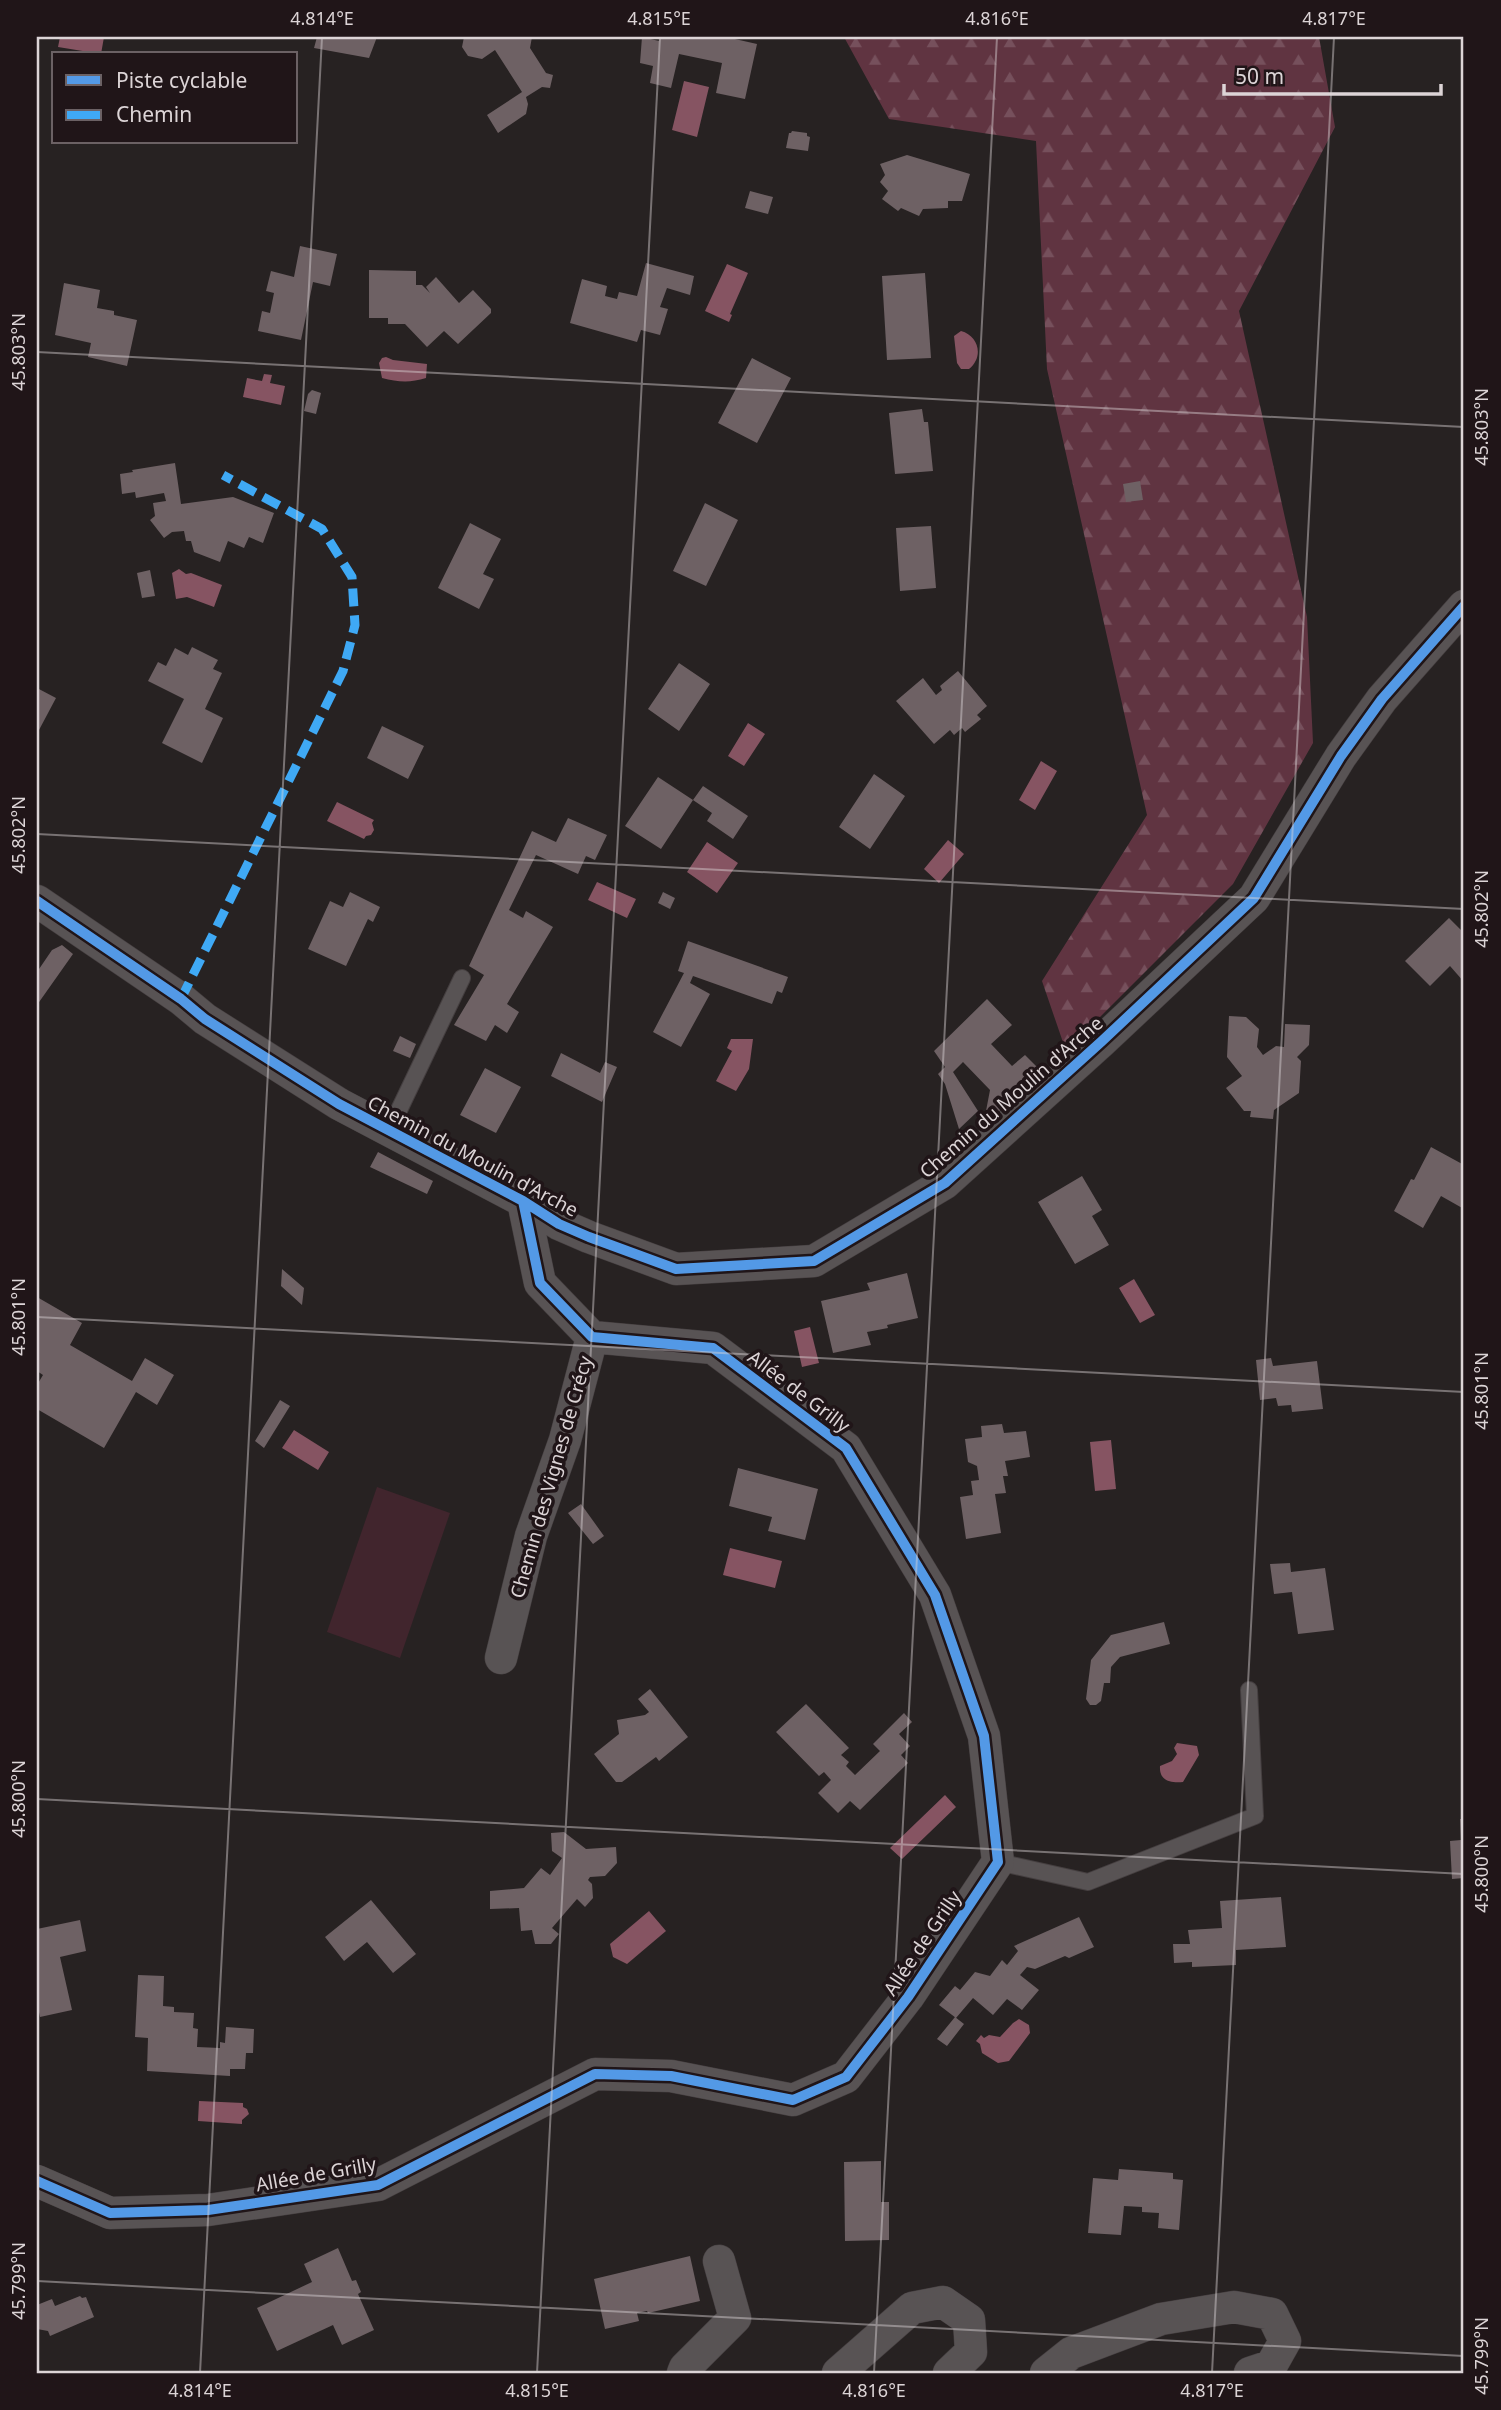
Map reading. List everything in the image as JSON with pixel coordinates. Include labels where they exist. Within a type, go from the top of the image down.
[{"type":"street","name":"Chemin du Moulin d'Arche","points":[[37,901],[181,999],[226,1033],[339,1104],[523,1201],[559,1224],[676,1269],[814,1261],[945,1184],[1254,898],[1348,746],[1382,699],[1464,606]]},
{"type":"street","points":[[523,1201],[540,1283],[592,1337]]},
{"type":"street","name":"Chemin des Vignes de Crécy","points":[[501,1658],[531,1536],[565,1440],[592,1337]]},
{"type":"street","name":"Allée de Grilly","points":[[37,2181],[110,2213],[208,2210],[378,2185],[595,2074],[671,2076],[793,2100],[846,2077],[908,1997],[998,1862],[984,1736],[935,1595],[846,1448],[713,1348],[592,1337]]},
{"type":"street","points":[[683,2373],[735,2318],[719,2261]]},
{"type":"street","points":[[838,2373],[912,2308],[943,2302],[969,2320],[971,2352],[949,2373]]},
{"type":"street","points":[[1046,2373],[1072,2353],[1161,2319],[1234,2307],[1272,2314],[1285,2341],[1271,2366],[1251,2373]]},
{"type":"lane","points":[[389,1131],[462,978]]},
{"type":"lane","points":[[998,1862],[1088,1882],[1255,1816],[1250,1690]]},
{"type":"shaded area","points":[[60,37],[104,37],[101,52],[58,47]]},
{"type":"shaded area","points":[[684,81],[709,87],[697,137],[672,130]]},
{"type":"shaded area","points":[[727,264],[748,273],[729,322],[705,311]]},
{"type":"shaded area","points":[[961,331],[972,337],[977,347],[977,359],[969,369],[961,369],[957,363],[954,336]]},
{"type":"shaded area","points":[[386,357],[427,364],[426,378],[404,381],[382,378],[379,363]]},
{"type":"shaded area","points":[[264,374],[272,375],[270,383],[285,386],[281,405],[243,397],[247,378],[262,381]]},
{"type":"shaded area","points":[[179,569],[186,574],[191,573],[222,585],[214,607],[187,597],[176,599],[172,573]]},
{"type":"shaded area","points":[[748,723],[765,734],[744,766],[728,756]]},
{"type":"shaded area","points":[[1041,761],[1057,771],[1035,810],[1019,800]]},
{"type":"shaded area","points":[[337,802],[374,820],[371,835],[364,839],[327,821]]},
{"type":"shaded area","points":[[948,840],[964,854],[939,883],[924,869]]},
{"type":"shaded area","points":[[707,842],[738,863],[717,893],[687,872]]},
{"type":"shaded area","points":[[597,882],[636,899],[627,918],[588,900]]},
{"type":"shaded area","points":[[731,1039],[753,1039],[749,1069],[736,1091],[716,1081],[732,1051],[727,1048]]},
{"type":"shaded area","points":[[1134,1279],[1155,1315],[1140,1323],[1119,1288]]},
{"type":"shaded area","points":[[810,1327],[819,1363],[802,1367],[794,1331]]},
{"type":"shaded area","points":[[294,1430],[329,1452],[318,1470],[282,1448]]},
{"type":"shaded area","points":[[1111,1440],[1116,1489],[1095,1491],[1090,1442]]},
{"type":"shaded area","points":[[377,1487],[450,1513],[400,1658],[327,1632]]},
{"type":"shaded area","points":[[730,1548],[782,1561],[775,1588],[723,1575]]},
{"type":"shaded area","points":[[1177,1743],[1197,1746],[1199,1755],[1183,1782],[1166,1780],[1160,1771],[1160,1766],[1172,1761],[1177,1754],[1174,1748]]},
{"type":"shaded area","points":[[945,1795],[956,1807],[902,1859],[890,1848]]},
{"type":"shaded area","points":[[649,1911],[666,1931],[627,1964],[613,1957],[610,1944]]},
{"type":"shaded area","points":[[1019,2019],[1029,2025],[1030,2033],[1009,2061],[998,2063],[982,2053],[980,2044],[976,2041],[981,2035],[984,2038],[989,2035],[1000,2037]]},
{"type":"shaded area","points":[[199,2101],[243,2103],[249,2114],[242,2120],[242,2124],[198,2121]]},
{"type":"green space","points":[[844,37],[1319,37],[1335,127],[1239,311],[1307,617],[1313,743],[1233,884],[1066,1051],[1042,981],[1147,815],[1047,369],[1036,141],[889,119]]},
{"type":"building","points":[[317,37],[377,37],[369,58],[314,48]]},
{"type":"building","points":[[464,37],[532,37],[530,48],[546,73],[553,75],[550,88],[542,87],[526,97],[526,114],[498,133],[487,115],[522,92],[495,50],[482,59],[468,56],[462,47]]},
{"type":"building","points":[[642,37],[659,41],[660,37],[726,37],[757,44],[745,99],[716,93],[722,63],[679,54],[671,88],[650,83],[653,66],[640,63]]},
{"type":"building","points":[[789,133],[807,133],[810,137],[808,151],[786,148]]},
{"type":"building","points":[[907,155],[970,174],[962,201],[948,201],[948,208],[923,209],[919,216],[901,208],[898,211],[882,199],[888,191],[880,182],[885,175],[880,164]]},
{"type":"building","points":[[750,191],[773,197],[768,214],[745,208]]},
{"type":"building","points":[[300,246],[337,254],[330,286],[313,282],[301,340],[258,331],[262,311],[270,313],[274,293],[266,291],[271,271],[294,277]]},
{"type":"building","points":[[646,263],[694,276],[690,295],[667,288],[660,307],[668,309],[660,335],[641,330],[637,342],[570,323],[582,279],[607,286],[605,296],[617,299],[619,292],[637,296]]},
{"type":"building","points":[[369,270],[416,271],[416,285],[422,285],[430,293],[426,287],[436,277],[459,303],[473,290],[491,309],[491,313],[458,344],[444,331],[427,347],[405,324],[388,324],[388,318],[369,318]]},
{"type":"building","points":[[925,273],[931,358],[887,360],[882,276]]},
{"type":"building","points":[[64,283],[100,290],[97,308],[137,320],[127,366],[88,357],[91,343],[55,335]]},
{"type":"building","points":[[752,358],[791,378],[757,443],[718,423]]},
{"type":"building","points":[[312,390],[321,393],[316,414],[304,411],[308,394]]},
{"type":"building","points":[[922,409],[924,422],[928,422],[933,471],[895,474],[889,413]]},
{"type":"building","points":[[175,463],[181,504],[233,497],[274,513],[263,543],[249,537],[244,548],[228,541],[220,562],[194,552],[191,541],[186,541],[184,531],[172,532],[164,538],[150,520],[155,516],[153,503],[166,501],[164,493],[136,498],[135,492],[122,494],[120,474]]},
{"type":"building","points":[[1140,481],[1143,500],[1126,502],[1123,484]]},
{"type":"building","points":[[705,503],[738,520],[706,586],[673,571]]},
{"type":"building","points":[[470,523],[501,539],[483,574],[494,579],[479,609],[438,588]]},
{"type":"building","points":[[931,526],[936,588],[900,591],[896,528]]},
{"type":"building","points":[[150,570],[155,596],[142,598],[137,573]]},
{"type":"building","points":[[192,647],[218,660],[213,669],[222,673],[205,709],[223,718],[202,763],[162,743],[184,699],[148,681],[158,662],[166,666],[175,648],[188,655]]},
{"type":"building","points":[[679,663],[710,684],[679,731],[648,709]]},
{"type":"building","points":[[958,671],[987,706],[977,715],[981,719],[965,732],[962,728],[954,735],[950,730],[934,744],[896,701],[923,678],[936,695],[942,690],[940,686]]},
{"type":"building","points":[[37,688],[56,698],[39,730],[37,729]]},
{"type":"building","points":[[382,726],[424,746],[408,779],[367,758]]},
{"type":"building","points":[[874,774],[905,796],[870,849],[839,827]]},
{"type":"building","points":[[658,777],[693,800],[661,849],[625,826]]},
{"type":"building","points":[[703,786],[748,816],[733,839],[707,821],[712,813],[693,800]]},
{"type":"building","points":[[568,818],[607,835],[595,860],[586,856],[578,874],[536,855],[509,910],[523,918],[526,911],[553,927],[507,1004],[519,1012],[507,1033],[495,1025],[486,1041],[454,1025],[484,975],[469,966],[532,831],[556,842]]},
{"type":"building","points":[[350,892],[380,907],[373,922],[368,919],[346,966],[308,949],[330,901],[343,907]]},
{"type":"building","points":[[663,892],[675,898],[670,909],[658,903]]},
{"type":"building","points":[[1449,918],[1464,933],[1464,982],[1450,966],[1430,986],[1405,961]]},
{"type":"building","points":[[688,941],[788,977],[782,993],[777,991],[772,1004],[693,976],[690,983],[710,994],[681,1047],[653,1032],[684,973],[678,971]]},
{"type":"building","points":[[62,945],[73,954],[37,1005],[37,972],[52,950]]},
{"type":"building","points":[[987,999],[1012,1025],[991,1044],[1012,1066],[1025,1055],[1042,1072],[996,1114],[986,1111],[990,1090],[963,1062],[953,1072],[978,1111],[959,1129],[945,1084],[938,1074],[945,1067],[934,1051]]},
{"type":"building","points":[[1229,1016],[1246,1017],[1259,1029],[1257,1047],[1263,1055],[1276,1046],[1284,1047],[1285,1024],[1310,1025],[1309,1045],[1297,1057],[1301,1061],[1299,1093],[1274,1110],[1273,1119],[1250,1117],[1251,1111],[1244,1111],[1226,1088],[1242,1076],[1227,1057]]},
{"type":"building","points":[[400,1036],[416,1044],[410,1058],[393,1051]]},
{"type":"building","points":[[561,1053],[600,1073],[605,1062],[617,1067],[602,1102],[551,1076]]},
{"type":"building","points":[[485,1068],[521,1087],[496,1133],[460,1115]]},
{"type":"building","points":[[1431,1147],[1464,1165],[1464,1209],[1441,1196],[1423,1228],[1394,1211]]},
{"type":"building","points":[[378,1152],[433,1181],[427,1194],[370,1167]]},
{"type":"building","points":[[1082,1176],[1102,1210],[1092,1216],[1109,1245],[1075,1264],[1038,1202]]},
{"type":"building","points":[[282,1269],[304,1288],[302,1305],[281,1286]]},
{"type":"building","points":[[907,1273],[918,1318],[867,1332],[871,1345],[833,1353],[821,1301],[870,1290],[867,1283]]},
{"type":"building","points":[[37,1297],[82,1323],[70,1345],[132,1381],[145,1358],[174,1375],[157,1405],[136,1392],[104,1448],[37,1409],[37,1385],[43,1375],[37,1371]]},
{"type":"building","points":[[1271,1358],[1273,1366],[1317,1361],[1323,1409],[1292,1412],[1291,1405],[1278,1406],[1276,1398],[1260,1400],[1256,1360]]},
{"type":"building","points":[[280,1400],[290,1406],[264,1448],[255,1441]]},
{"type":"building","points":[[1002,1424],[1004,1433],[1026,1431],[1030,1457],[1005,1461],[1008,1476],[1003,1476],[1006,1493],[995,1494],[1001,1533],[966,1539],[960,1497],[973,1495],[971,1481],[979,1480],[977,1466],[968,1462],[965,1439],[982,1437],[981,1426]]},
{"type":"building","points":[[738,1468],[818,1489],[805,1540],[768,1531],[772,1517],[729,1506]]},
{"type":"building","points":[[581,1504],[604,1536],[593,1544],[568,1513]]},
{"type":"building","points":[[1290,1563],[1291,1572],[1325,1568],[1334,1630],[1298,1634],[1292,1592],[1274,1594],[1270,1564]]},
{"type":"building","points":[[1164,1622],[1170,1644],[1120,1657],[1111,1667],[1110,1683],[1104,1683],[1101,1701],[1090,1705],[1086,1699],[1091,1660],[1111,1635]]},
{"type":"building","points":[[650,1689],[688,1737],[659,1761],[656,1757],[622,1782],[616,1782],[594,1754],[619,1734],[617,1720],[649,1712],[638,1699]]},
{"type":"building","points":[[806,1704],[849,1748],[841,1755],[849,1762],[846,1766],[855,1775],[880,1751],[873,1744],[904,1713],[912,1722],[899,1734],[910,1746],[901,1755],[908,1763],[860,1810],[850,1801],[838,1813],[818,1793],[831,1780],[824,1772],[819,1776],[776,1732]]},
{"type":"building","points":[[1460,1819],[1464,1819],[1464,1878],[1452,1879],[1450,1841],[1461,1840]]},
{"type":"building","points":[[564,1832],[586,1849],[616,1847],[617,1863],[605,1876],[590,1877],[588,1880],[592,1884],[593,1898],[585,1907],[577,1899],[552,1928],[559,1934],[551,1944],[535,1944],[532,1930],[521,1931],[519,1908],[490,1909],[490,1891],[524,1888],[541,1868],[550,1875],[562,1858],[552,1851],[551,1833]]},
{"type":"building","points":[[1281,1897],[1286,1947],[1236,1950],[1236,1965],[1192,1967],[1192,1962],[1174,1963],[1173,1944],[1190,1944],[1188,1930],[1222,1928],[1220,1901]]},
{"type":"building","points":[[371,1900],[416,1954],[393,1973],[367,1942],[344,1961],[325,1937]]},
{"type":"building","points":[[1079,1917],[1094,1947],[1035,1969],[1027,1967],[1020,1975],[1039,1990],[1022,2010],[1007,1999],[993,2015],[973,1998],[956,2018],[939,2005],[955,1986],[960,1990],[975,1972],[990,1976],[1002,1960],[1007,1965],[1018,1951],[1014,1946]]},
{"type":"building","points":[[80,1920],[86,1951],[60,1957],[72,2010],[40,2017],[37,2002],[37,1929]]},
{"type":"building","points":[[138,1975],[164,1976],[163,2006],[174,2007],[174,2012],[194,2013],[193,2028],[198,2029],[197,2047],[220,2048],[220,2042],[225,2043],[226,2027],[254,2029],[253,2053],[246,2053],[245,2069],[230,2069],[230,2076],[147,2071],[148,2038],[135,2037]]},
{"type":"building","points":[[955,2017],[964,2024],[947,2046],[937,2039]]},
{"type":"building","points":[[881,2161],[881,2202],[889,2202],[889,2240],[845,2241],[844,2162]]},
{"type":"building","points":[[1119,2169],[1173,2173],[1173,2179],[1183,2180],[1179,2230],[1158,2228],[1159,2213],[1142,2212],[1142,2207],[1124,2206],[1121,2235],[1088,2233],[1093,2178],[1118,2180]]},
{"type":"building","points":[[338,2248],[352,2281],[356,2280],[361,2292],[358,2294],[374,2330],[342,2345],[333,2325],[277,2351],[257,2308],[312,2282],[304,2264]]},
{"type":"building","points":[[690,2256],[700,2301],[637,2313],[639,2321],[605,2329],[594,2279]]},
{"type":"building","points":[[80,2296],[86,2297],[94,2317],[50,2336],[48,2331],[37,2329],[37,2305],[52,2299],[55,2306]]},
{"type":"marked path","points":[[181,999],[343,671],[355,625],[352,577],[322,529],[223,475]]},
{"type":"cycle path","points":[[37,901],[181,999],[205,1019],[339,1104],[523,1201],[559,1224],[676,1269],[814,1261],[945,1183],[1254,898],[1341,756],[1382,699],[1464,606]]},
{"type":"cycle path","points":[[37,2181],[110,2213],[208,2210],[378,2185],[595,2074],[671,2076],[793,2100],[846,2077],[908,1997],[998,1862],[984,1736],[935,1595],[846,1448],[713,1348],[592,1337],[540,1283],[523,1201]]}]
